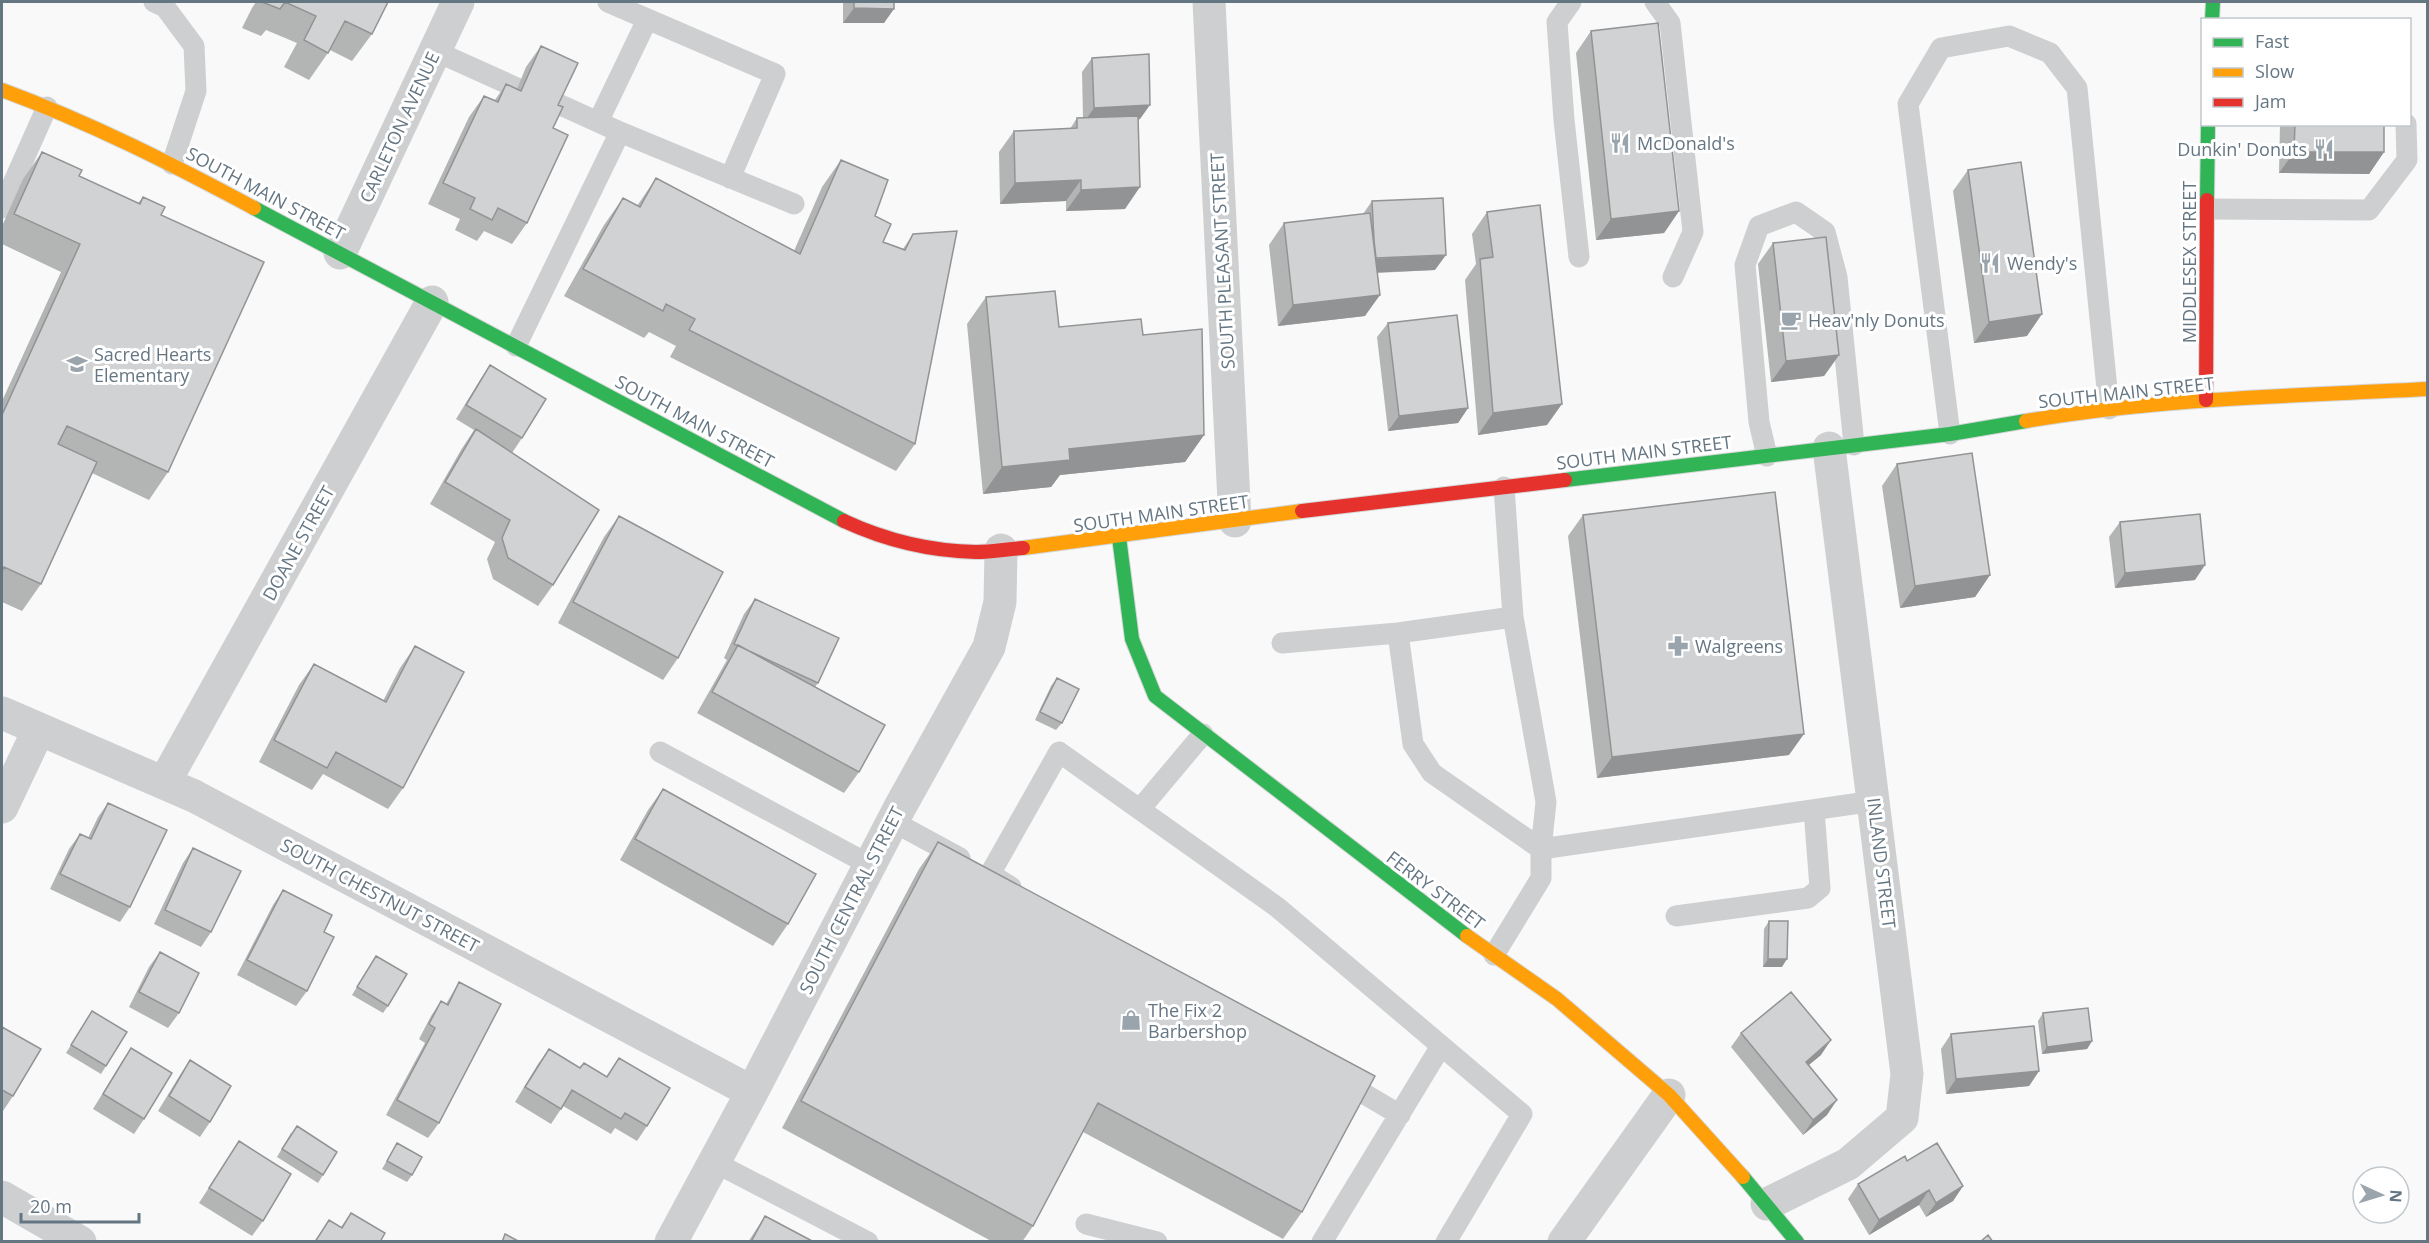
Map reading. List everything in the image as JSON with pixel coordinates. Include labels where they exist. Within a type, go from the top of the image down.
[{"type":"main road","points":[[2212,18],[2213,2]]},
{"type":"main road","name":"SOUTH MAIN STREET","points":[[2,90],[47,107],[172,164],[819,509],[864,530],[917,546],[977,552],[1119,537],[1504,487],[1950,434],[2109,409],[2206,400],[2427,389]]},
{"type":"main road","name":"MIDDLESEX STREET","points":[[2206,400],[2208,126]]},
{"type":"main road","name":"FERRY STREET","points":[[1119,537],[1132,639],[1155,696],[1435,913],[1557,999],[1669,1095],[1767,1204],[1797,1242]]},
{"type":"street","name":"CARLETON AVENUE","points":[[340,253],[458,2]]},
{"type":"street","name":"SOUTH PLEASANT STREET","points":[[1209,2],[1235,521]]},
{"type":"street","name":"DOANE STREET","points":[[164,783],[432,302]]},
{"type":"street","name":"INLAND STREET","points":[[1767,1204],[1848,1164],[1902,1118],[1908,1074],[1874,801],[1842,446]]},
{"type":"street","name":"SOUTH CENTRAL STREET","points":[[671,1242],[752,1092],[892,821],[988,647],[1000,602],[1001,550]]},
{"type":"street","name":"SOUTH CHESTNUT STREET","points":[[2,713],[194,796],[752,1092]]},
{"type":"street","points":[[2,807],[39,729]]},
{"type":"street","points":[[1564,1242],[1669,1095]]},
{"type":"street","points":[[2,1197],[80,1242]]},
{"type":"lane","points":[[154,2],[165,7],[194,45],[196,91],[172,164]]},
{"type":"lane","points":[[608,2],[775,74],[730,178]]},
{"type":"lane","points":[[1571,2],[1557,22],[1564,120],[1579,257]]},
{"type":"lane","points":[[1655,2],[1670,23],[1692,232],[1673,277]]},
{"type":"lane","points":[[598,122],[647,20]]},
{"type":"lane","points":[[1950,434],[1908,104],[1941,48],[2009,36],[2050,53],[2077,88],[2109,409]]},
{"type":"lane","points":[[435,51],[517,88]]},
{"type":"lane","points":[[555,102],[620,132],[794,204]]},
{"type":"lane","points":[[2,208],[47,107]]},
{"type":"lane","points":[[2208,209],[2369,210],[2407,160],[2406,126]]},
{"type":"lane","points":[[516,346],[620,132]]},
{"type":"lane","points":[[1767,456],[1759,422],[1745,265],[1759,226],[1796,212],[1825,232],[1837,277],[1842,446]]},
{"type":"lane","points":[[1494,955],[1541,878],[1541,849],[1546,802],[1513,617],[1504,487]]},
{"type":"lane","points":[[1282,643],[1398,633],[1513,617]]},
{"type":"lane","points":[[1398,633],[1413,744],[1432,773],[1541,849],[1874,801]]},
{"type":"lane","points":[[1140,809],[1203,734]]},
{"type":"lane","points":[[660,752],[870,865]]},
{"type":"lane","points":[[990,874],[1059,752],[1277,907],[1522,1114],[1446,1242]]},
{"type":"lane","points":[[1676,916],[1808,898],[1820,888],[1814,810]]},
{"type":"lane","points":[[892,821],[1031,898]]},
{"type":"lane","points":[[1322,1242],[1441,1046]]},
{"type":"lane","points":[[1328,1072],[1400,1115]]},
{"type":"lane","points":[[714,1162],[868,1242]]},
{"type":"lane","points":[[1086,1224],[1157,1242]]},
{"type":"building","points":[[262,2],[285,2],[280,9]]},
{"type":"building","points":[[285,2],[388,2],[372,34],[345,21],[328,53],[304,40],[316,16]]},
{"type":"building","points":[[854,2],[894,2],[894,9],[854,8]]},
{"type":"building","name":"McDonald's","points":[[1658,23],[1679,211],[1611,219],[1591,31]]},
{"type":"building","points":[[541,46],[578,63],[558,105],[563,107],[553,128],[568,135],[527,223],[498,208],[492,220],[470,209],[475,198],[443,183],[484,96],[498,102],[506,84],[521,91]]},
{"type":"building","points":[[1149,54],[1150,105],[1094,108],[1092,58]]},
{"type":"building","points":[[1138,116],[1140,187],[1081,190],[1081,180],[1015,183],[1014,131],[1077,128],[1077,118]]},
{"type":"building","points":[[2295,126],[2384,126],[2384,152],[2294,152]]},
{"type":"building","points":[[42,152],[82,170],[79,176],[140,204],[143,197],[165,207],[161,215],[264,262],[168,472],[67,426],[58,444],[97,462],[41,584],[4,567],[2,572],[2,415],[80,244],[14,214]]},
{"type":"building","points":[[841,160],[888,180],[875,216],[891,224],[883,242],[905,250],[913,234],[957,231],[915,444],[689,330],[695,319],[666,304],[663,311],[583,269],[623,198],[640,207],[656,178],[800,254]]},
{"type":"building","points":[[2021,162],[2042,314],[1989,322],[1968,170]]},
{"type":"building","points":[[1443,198],[1446,255],[1376,258],[1372,201]]},
{"type":"building","points":[[1540,205],[1562,404],[1493,413],[1480,259],[1493,257],[1487,212]]},
{"type":"building","points":[[1370,213],[1380,295],[1293,305],[1284,223]]},
{"type":"building","points":[[1826,237],[1839,355],[1786,361],[1773,243]]},
{"type":"building","points":[[1055,291],[1059,327],[1141,319],[1143,335],[1202,329],[1204,435],[1069,449],[1070,460],[1002,467],[986,297]]},
{"type":"building","points":[[1457,315],[1468,408],[1399,416],[1388,323]]},
{"type":"building","points":[[490,365],[546,399],[522,438],[466,405]]},
{"type":"building","points":[[476,429],[599,510],[553,585],[508,558],[502,538],[510,520],[445,482]]},
{"type":"building","points":[[1972,453],[1990,575],[1915,586],[1897,464]]},
{"type":"building","name":"Walgreens","points":[[1775,492],[1804,734],[1612,757],[1583,515]]},
{"type":"building","points":[[2200,514],[2205,565],[2125,573],[2120,522]]},
{"type":"building","points":[[619,516],[723,572],[678,658],[573,602]]},
{"type":"building","points":[[755,599],[839,638],[818,683],[734,644]]},
{"type":"building","points":[[738,645],[885,725],[859,772],[712,692]]},
{"type":"building","points":[[415,646],[464,672],[403,788],[336,752],[327,768],[274,740],[314,664],[386,702]]},
{"type":"building","points":[[1057,678],[1079,689],[1062,723],[1040,712]]},
{"type":"building","points":[[663,789],[816,874],[788,924],[635,839]]},
{"type":"building","points":[[108,803],[167,830],[130,907],[60,874],[80,834],[91,839]]},
{"type":"building","points":[[938,842],[1375,1076],[1302,1212],[1098,1103],[1033,1226],[801,1101]]},
{"type":"building","points":[[193,848],[241,871],[211,932],[165,910]]},
{"type":"building","points":[[283,890],[332,915],[324,932],[334,937],[307,991],[247,960]]},
{"type":"building","points":[[1769,921],[1788,921],[1787,959],[1768,959]]},
{"type":"building","points":[[160,952],[199,973],[179,1013],[139,992]]},
{"type":"building","points":[[376,956],[407,974],[388,1006],[357,987]]},
{"type":"building","points":[[459,982],[501,1004],[439,1123],[397,1100],[435,1028],[429,1024],[441,1001],[448,1005]]},
{"type":"building","points":[[1791,992],[1831,1040],[1806,1062],[1837,1100],[1813,1120],[1741,1033]]},
{"type":"building","points":[[2088,1008],[2092,1041],[2047,1047],[2043,1013]]},
{"type":"building","points":[[92,1011],[127,1032],[106,1066],[71,1045]]},
{"type":"building","points":[[2034,1026],[2039,1071],[1956,1079],[1951,1034]]},
{"type":"building","points":[[2,1027],[41,1049],[13,1096],[2,1090]]},
{"type":"building","points":[[131,1048],[172,1073],[144,1119],[103,1094]]},
{"type":"building","points":[[549,1049],[580,1068],[584,1063],[607,1077],[619,1058],[670,1088],[647,1126],[625,1113],[621,1119],[572,1090],[561,1109],[525,1087]]},
{"type":"building","points":[[190,1060],[231,1086],[210,1122],[169,1096]]},
{"type":"building","points":[[297,1126],[337,1152],[323,1175],[282,1149]]},
{"type":"building","points":[[239,1141],[291,1174],[263,1221],[209,1188]]},
{"type":"building","points":[[397,1143],[422,1157],[412,1175],[387,1161]]},
{"type":"building","points":[[1937,1143],[1963,1186],[1936,1203],[1929,1190],[1879,1220],[1858,1184],[1905,1156],[1907,1161]]},
{"type":"building","points":[[351,1213],[385,1233],[380,1242],[315,1242],[329,1220],[342,1228]]},
{"type":"building","points":[[765,1216],[814,1242],[751,1242]]},
{"type":"building","points":[[505,1234],[520,1242],[502,1242]]},
{"type":"building","points":[[1988,1235],[1993,1242],[1980,1242]]},
{"type":"traffic: fast","points":[[2212,18],[2213,2]]},
{"type":"traffic: fast","points":[[2207,200],[2208,126]]},
{"type":"traffic: fast","points":[[254,208],[844,521]]},
{"type":"traffic: fast","points":[[1565,480],[1950,434],[2026,421]]},
{"type":"traffic: fast","points":[[1119,537],[1132,639],[1155,696],[1467,936]]},
{"type":"traffic: fast","points":[[1743,1177],[1797,1242]]},
{"type":"traffic: slow","points":[[2,90],[130,144],[254,208]]},
{"type":"traffic: slow","points":[[2026,421],[2076,413],[2176,403],[2428,389]]},
{"type":"traffic: slow","points":[[1023,548],[1302,511]]},
{"type":"traffic: slow","points":[[1467,936],[1557,999],[1669,1095],[1743,1177]]},
{"type":"traffic: jam","points":[[2206,400],[2207,200]]},
{"type":"traffic: jam","points":[[1302,511],[1565,480]]},
{"type":"traffic: jam","points":[[844,521],[875,534],[925,547],[976,552],[1023,548]]},
{"type":"place","name":"McDonald's","points":[[1620,143]]},
{"type":"place","name":"Dunkin' Donuts","points":[[2324,149]]},
{"type":"place","name":"Wendy's","points":[[1990,263]]},
{"type":"place","name":"Heav'nly Donuts","points":[[1791,320]]},
{"type":"place","name":"Sacred Hearts Elementary","points":[[77,364]]},
{"type":"place","name":"Walgreens","points":[[1678,646]]},
{"type":"place","name":"The Fix 2 Barbershop","points":[[1131,1020]]}]
